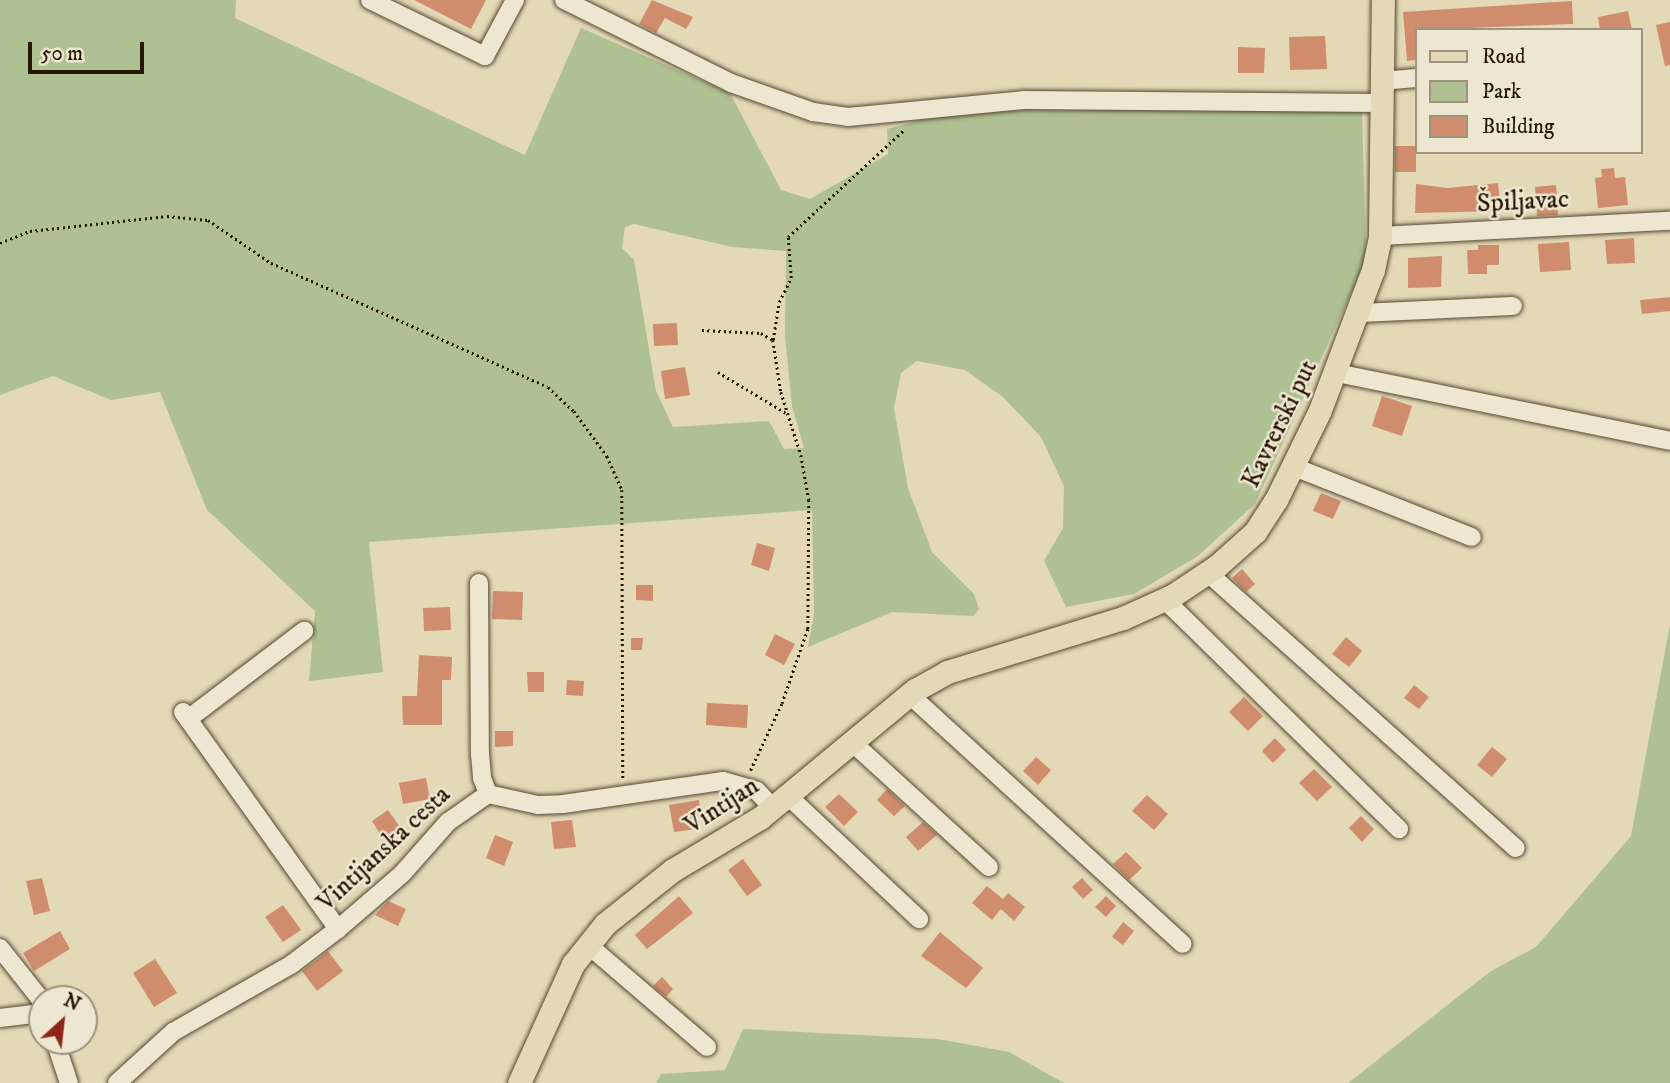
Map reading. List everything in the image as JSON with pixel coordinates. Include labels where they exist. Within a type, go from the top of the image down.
[{"type":"main road","name":"Kavrerski put","points":[[1024,649],[1164,599],[1207,572],[1255,532],[1294,467],[1337,373],[1359,313],[1380,236],[1382,0]]},
{"type":"main road","name":"Vintijan","points":[[519,1083],[561,986],[587,944],[605,924],[673,870],[780,802],[910,695],[947,672],[1024,649]]},
{"type":"street","points":[[370,0],[485,56],[515,0]]},
{"type":"street","points":[[564,0],[731,83],[813,112],[885,117],[1023,100],[1381,92],[1414,79]]},
{"type":"street","name":"Špiljavac","points":[[1380,236],[1670,221]]},
{"type":"street","points":[[1359,313],[1513,306]]},
{"type":"street","points":[[1337,373],[1670,440]]},
{"type":"street","points":[[1294,467],[1472,537]]},
{"type":"street","points":[[1207,572],[1516,848]]},
{"type":"street","points":[[479,583],[480,754],[482,778],[488,793],[538,805],[723,781],[744,785],[780,802],[919,919]]},
{"type":"street","points":[[1164,599],[1399,829]]},
{"type":"street","points":[[304,631],[186,715],[338,929]]},
{"type":"street","points":[[910,695],[1183,944]]},
{"type":"street","points":[[852,743],[989,867]]},
{"type":"street","name":"Vintijanska cesta","points":[[117,1083],[173,1032],[292,964],[338,929],[402,874],[448,822],[488,793]]},
{"type":"street","points":[[587,944],[706,1047]]},
{"type":"street","points":[[0,948],[29,985]]},
{"type":"street","points":[[0,1018],[28,1015]]},
{"type":"street","points":[[60,1055],[69,1083]]},
{"type":"path","points":[[744,785],[782,705],[804,646],[810,611],[806,475],[786,413],[773,340],[779,302],[791,278],[788,237],[829,196],[890,146],[921,111]]},
{"type":"path","points":[[0,243],[30,231],[167,216],[208,220],[271,263],[548,387],[574,411],[607,456],[622,490],[625,551],[623,769],[627,795]]},
{"type":"path","points":[[702,330],[761,333],[773,340]]},
{"type":"path","points":[[718,372],[786,413]]},
{"type":"green space","points":[[0,0],[236,0],[235,18],[525,155],[581,28],[730,93],[781,190],[810,199],[888,154],[887,129],[967,108],[1362,110],[1366,260],[1255,504],[1198,556],[1134,594],[1066,607],[1044,561],[1063,528],[1064,486],[1041,437],[1003,397],[965,370],[917,361],[901,373],[894,408],[908,488],[932,552],[974,594],[979,609],[973,616],[892,612],[808,647],[814,614],[812,510],[369,542],[383,672],[309,681],[315,611],[207,510],[160,392],[111,400],[53,376],[0,395]],"holes":[[[634,224],[732,247],[786,251],[785,336],[792,406],[804,448],[784,449],[769,421],[673,427],[656,391],[634,260],[622,248],[625,227]]]},
{"type":"green space","points":[[1670,624],[1670,1083],[1348,1083],[1491,971],[1536,947],[1631,836]]},
{"type":"green space","points":[[743,1029],[938,1039],[1009,1052],[1064,1083],[656,1083],[661,1074],[725,1070]]},
{"type":"building","points":[[414,0],[486,0],[471,29]]},
{"type":"building","points":[[652,0],[693,17],[686,29],[665,18],[656,33],[639,24]]},
{"type":"building","points":[[1572,1],[1573,24],[1414,28],[1414,60],[1407,61],[1403,12]]},
{"type":"building","points":[[1628,11],[1632,28],[1600,28],[1598,17]]},
{"type":"building","points":[[1670,22],[1670,65],[1665,66],[1656,25]]},
{"type":"building","points":[[1325,36],[1327,69],[1290,70],[1289,37]]},
{"type":"building","points":[[1238,47],[1265,48],[1264,73],[1238,73]]},
{"type":"building","points":[[1395,146],[1414,146],[1416,172],[1395,172]]},
{"type":"building","points":[[1614,168],[1615,178],[1625,177],[1628,205],[1598,208],[1595,178],[1602,177],[1601,169]]},
{"type":"building","points":[[1498,183],[1501,211],[1415,213],[1416,184],[1447,188]]},
{"type":"building","points":[[1556,185],[1558,215],[1537,216],[1535,187]]},
{"type":"building","points":[[1634,238],[1635,263],[1607,264],[1605,240]]},
{"type":"building","points":[[1569,242],[1571,270],[1540,272],[1538,244]]},
{"type":"building","points":[[1478,245],[1499,245],[1499,265],[1487,265],[1487,274],[1468,274],[1467,250],[1478,250]]},
{"type":"building","points":[[1442,256],[1441,287],[1408,288],[1408,258]]},
{"type":"building","points":[[1670,297],[1670,311],[1642,314],[1640,300]]},
{"type":"building","points":[[677,323],[678,345],[654,346],[653,324]]},
{"type":"building","points":[[685,367],[690,395],[665,399],[661,371]]},
{"type":"building","points":[[1382,396],[1412,406],[1402,436],[1372,426]]},
{"type":"building","points":[[1321,493],[1341,501],[1333,519],[1313,511]]},
{"type":"building","points":[[757,543],[775,548],[769,571],[751,565]]},
{"type":"building","points":[[1242,569],[1255,584],[1246,592],[1232,578]]},
{"type":"building","points":[[636,585],[653,585],[653,601],[636,600]]},
{"type":"building","points":[[493,591],[523,592],[522,620],[492,619]]},
{"type":"building","points":[[450,607],[451,630],[424,631],[423,608]]},
{"type":"building","points":[[775,634],[795,644],[784,665],[765,655]]},
{"type":"building","points":[[1346,637],[1362,651],[1349,667],[1332,654]]},
{"type":"building","points":[[631,638],[643,638],[642,650],[631,650]]},
{"type":"building","points":[[419,655],[452,657],[451,680],[442,680],[442,725],[403,725],[402,696],[417,696]]},
{"type":"building","points":[[527,672],[544,672],[544,692],[528,692]]},
{"type":"building","points":[[567,680],[584,681],[583,696],[566,695]]},
{"type":"building","points":[[1414,685],[1429,697],[1419,709],[1404,698]]},
{"type":"building","points":[[1244,697],[1263,716],[1248,731],[1229,712]]},
{"type":"building","points":[[707,703],[748,705],[747,728],[706,725]]},
{"type":"building","points":[[495,731],[513,731],[513,746],[495,747]]},
{"type":"building","points":[[1275,738],[1286,750],[1273,763],[1262,751]]},
{"type":"building","points":[[1492,747],[1507,759],[1492,777],[1477,765]]},
{"type":"building","points":[[1036,757],[1051,770],[1038,785],[1023,771]]},
{"type":"building","points":[[1314,769],[1332,787],[1317,801],[1299,783]]},
{"type":"building","points":[[426,778],[430,799],[403,804],[399,783]]},
{"type":"building","points":[[887,789],[905,806],[894,816],[877,800]]},
{"type":"building","points":[[839,794],[858,812],[844,826],[825,807]]},
{"type":"building","points":[[1147,795],[1168,814],[1154,830],[1132,811]]},
{"type":"building","points":[[699,800],[701,817],[695,818],[697,829],[674,832],[669,805]]},
{"type":"building","points":[[388,810],[402,830],[385,842],[372,821]]},
{"type":"building","points":[[1361,816],[1374,829],[1362,842],[1349,828]]},
{"type":"building","points":[[572,820],[576,847],[554,849],[551,822]]},
{"type":"building","points":[[923,822],[937,835],[918,851],[906,837]]},
{"type":"building","points":[[495,835],[513,842],[504,866],[486,858]]},
{"type":"building","points":[[1126,852],[1142,868],[1129,880],[1113,864]]},
{"type":"building","points":[[743,859],[762,885],[747,896],[728,870]]},
{"type":"building","points":[[42,878],[50,911],[34,915],[26,881]]},
{"type":"building","points":[[1082,878],[1093,890],[1083,899],[1072,887]]},
{"type":"building","points":[[987,886],[1003,899],[1008,893],[1025,907],[1014,921],[1001,909],[992,920],[972,903]]},
{"type":"building","points":[[679,896],[693,913],[647,949],[635,935]]},
{"type":"building","points":[[1106,896],[1116,906],[1106,917],[1095,907]]},
{"type":"building","points":[[388,901],[406,909],[398,926],[375,915]]},
{"type":"building","points":[[283,905],[301,930],[283,942],[265,917]]},
{"type":"building","points":[[1123,922],[1134,931],[1123,945],[1112,937]]},
{"type":"building","points":[[60,931],[70,949],[34,971],[23,953]]},
{"type":"building","points":[[940,932],[983,968],[966,988],[921,956]]},
{"type":"building","points":[[328,951],[343,971],[317,991],[302,971]]},
{"type":"building","points":[[155,959],[177,993],[154,1007],[133,973]]},
{"type":"building","points":[[662,977],[673,989],[666,997],[653,986]]}]
